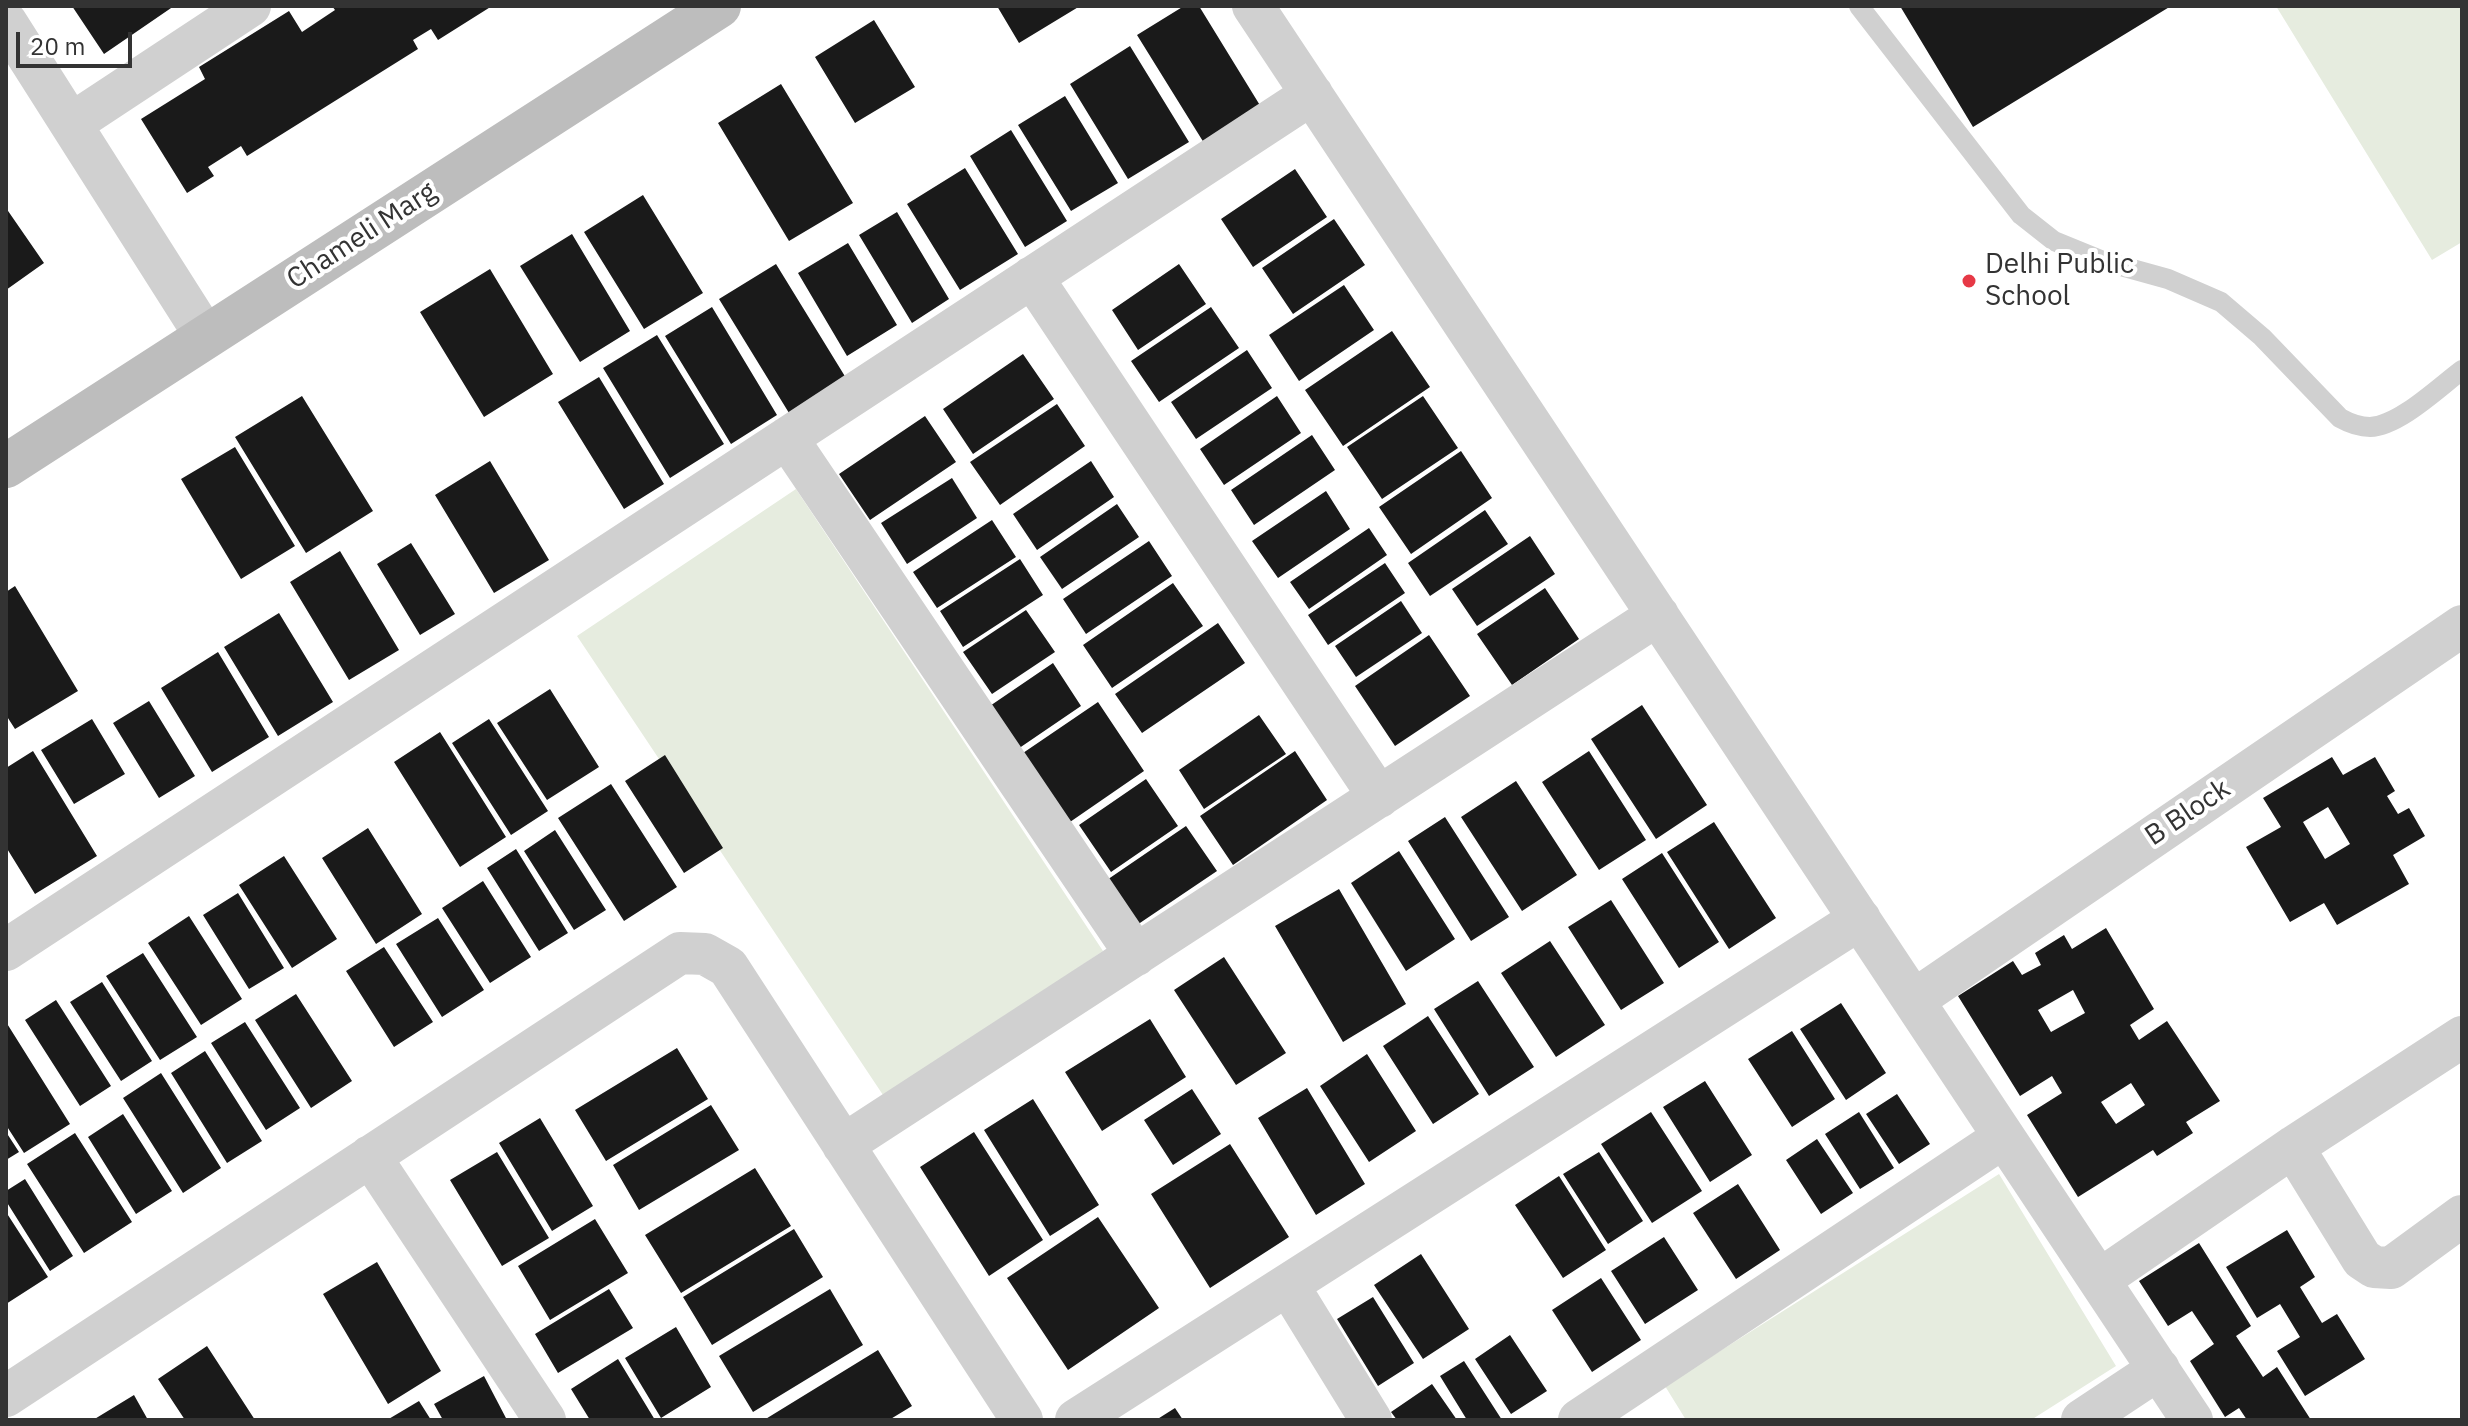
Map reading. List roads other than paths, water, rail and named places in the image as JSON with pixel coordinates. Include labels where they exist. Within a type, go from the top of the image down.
[{"type":"street","points":[[71,124],[250,6]]},
{"type":"street","name":"Chameli Marg","points":[[6,466],[719,6]]},
{"type":"street","points":[[1253,6],[2192,1420]]},
{"type":"street","points":[[6,22],[206,337]]},
{"type":"street","points":[[6,950],[1312,94]]},
{"type":"street","points":[[1032,277],[1379,797]]},
{"type":"street","points":[[787,438],[1136,955]]},
{"type":"street","points":[[843,1145],[1658,615]]},
{"type":"street","name":"B Block","points":[[1914,1000],[2462,626]]},
{"type":"street","points":[[1076,1420],[1860,919]]},
{"type":"street","points":[[6,1396],[680,953],[705,954],[728,967],[1022,1420]]},
{"type":"street","points":[[2099,1280],[2293,1147],[2462,1037]]},
{"type":"street","points":[[1579,1420],[1628,1407],[2004,1137]]},
{"type":"street","points":[[2293,1147],[2362,1259],[2374,1267],[2391,1268],[2462,1216]]},
{"type":"street","points":[[370,1156],[545,1420]]},
{"type":"street","points":[[1288,1285],[1371,1420]]},
{"type":"street","points":[[2082,1420],[2159,1369]]},
{"type":"lane","points":[[1859,6],[2021,215],[2054,241],[2103,261],[2168,279],[2221,302],[2262,337],[2340,418],[2353,425],[2369,427],[2386,424],[2462,370]]},
{"type":"place","name":"Delhi Public School","points":[[1969,281]]}]
